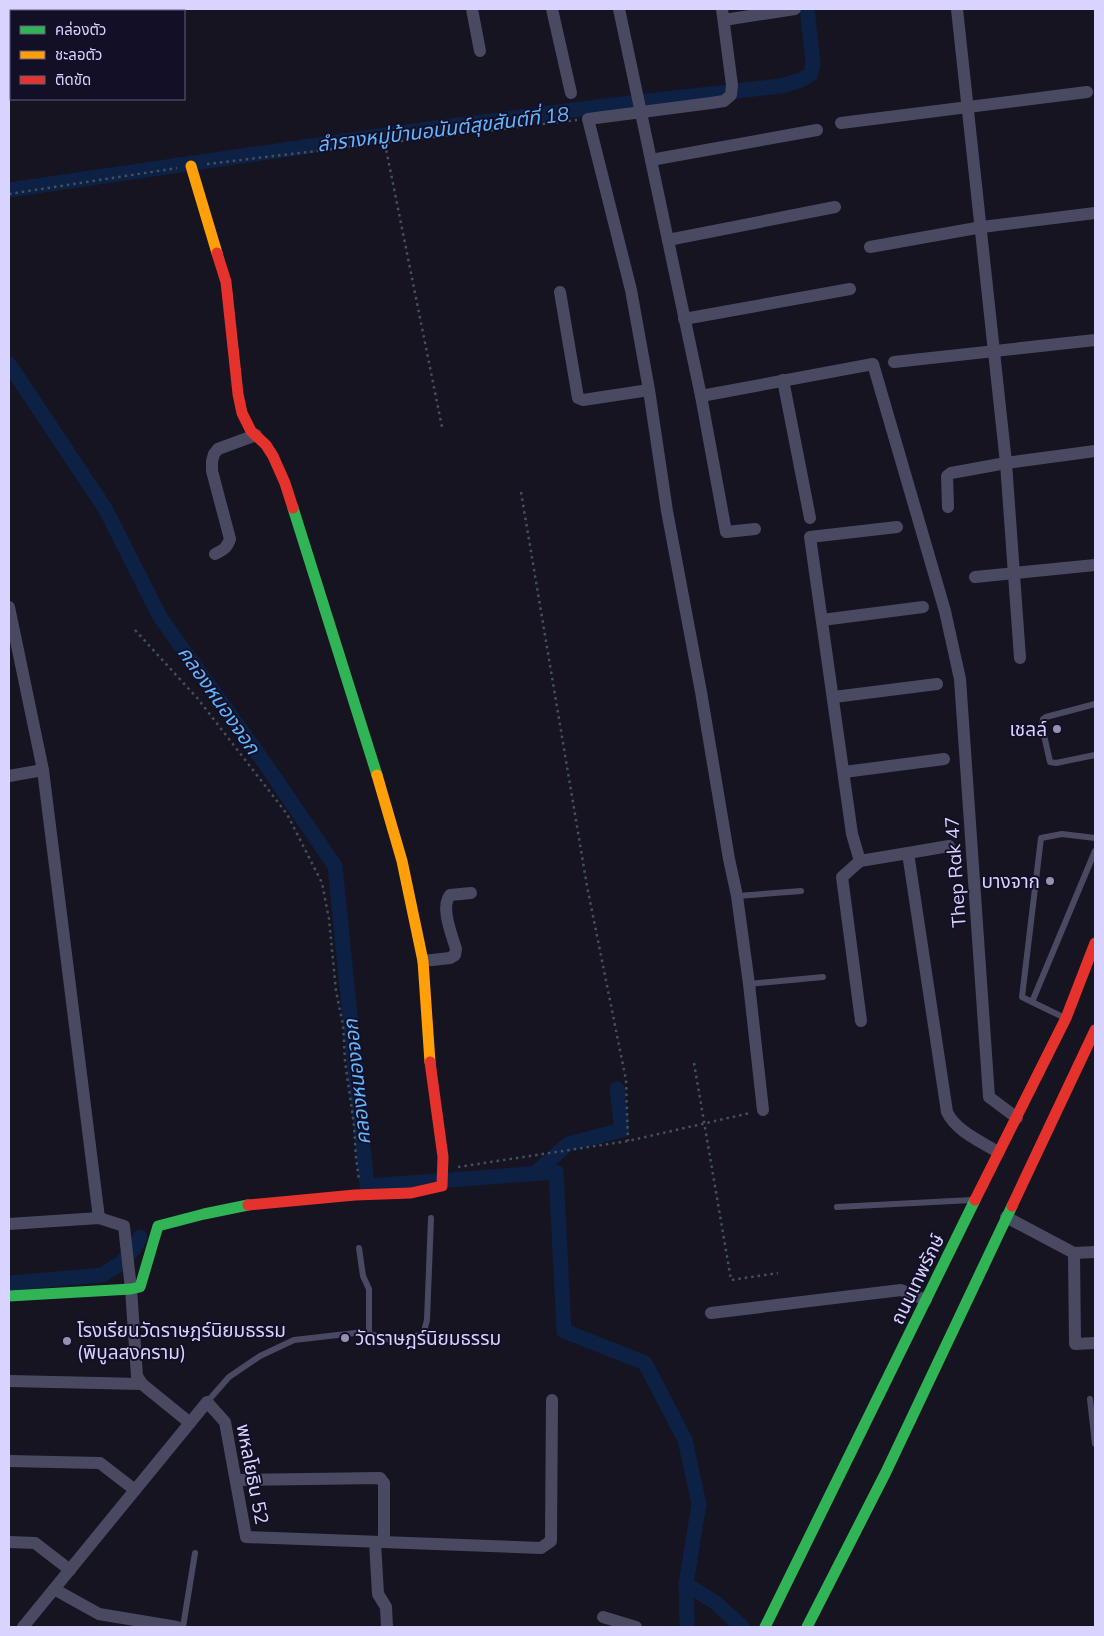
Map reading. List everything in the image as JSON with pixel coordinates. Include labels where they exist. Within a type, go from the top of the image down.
[{"type":"street","points":[[472,9],[480,51]]},
{"type":"street","points":[[552,9],[571,93]]},
{"type":"street","points":[[619,9],[700,396],[726,532],[755,529]]},
{"type":"street","points":[[763,1110],[749,984],[736,896],[701,692],[667,511],[649,390],[631,290],[588,119],[641,110],[724,101],[732,90],[723,14],[795,9]]},
{"type":"street","points":[[957,9],[982,226],[993,350],[1006,463],[1020,658]]},
{"type":"street","points":[[841,123],[1087,92]]},
{"type":"street","points":[[651,160],[817,130]]},
{"type":"street","points":[[9,1296],[131,1286],[140,1287],[158,1226],[182,1219],[252,1205],[434,1190],[442,1186],[443,1157],[432,1083],[423,961],[402,861],[327,615],[282,477],[271,453],[243,417],[238,394],[226,282],[191,166]]},
{"type":"street","points":[[668,240],[835,207]]},
{"type":"street","points":[[870,247],[982,226],[1095,213]]},
{"type":"street","points":[[684,319],[850,289]]},
{"type":"street","points":[[560,292],[578,398],[583,400],[649,390]]},
{"type":"street","points":[[894,362],[1095,340]]},
{"type":"street","name":"Thep Rak 47","points":[[783,380],[873,364],[945,611],[960,679],[989,1097],[1017,1118]]},
{"type":"street","points":[[700,396],[783,380],[810,518]]},
{"type":"street","points":[[215,554],[228,546],[230,539],[212,471],[214,454],[218,449],[256,435]]},
{"type":"street","points":[[948,507],[947,476],[951,473],[1095,450]]},
{"type":"street","points":[[860,860],[852,834],[810,537],[897,527]]},
{"type":"street","points":[[975,577],[1095,565]]},
{"type":"street","points":[[9,607],[43,770],[99,1218]]},
{"type":"street","points":[[822,620],[923,607]]},
{"type":"street","points":[[834,697],[937,684]]},
{"type":"street","points":[[844,772],[944,759]]},
{"type":"street","points":[[9,776],[43,770]]},
{"type":"street","points":[[861,1021],[842,877],[860,860],[949,846]]},
{"type":"street","points":[[908,853],[947,1112],[969,1135],[998,1152]]},
{"type":"street","points":[[423,961],[450,958],[455,955],[456,949],[445,907],[446,900],[450,896],[471,893]]},
{"type":"street","name":"ถนนเทพรักษ์","points":[[765,1627],[998,1152],[1017,1118],[1066,1018],[1095,943]]},
{"type":"street","points":[[807,1627],[886,1472],[1095,1030]]},
{"type":"street","points":[[1006,1217],[1074,1253],[1095,1252]]},
{"type":"street","points":[[9,1224],[99,1218],[124,1226],[131,1286],[137,1376],[142,1384],[190,1423]]},
{"type":"street","points":[[1074,1253],[1076,1344],[1095,1343]]},
{"type":"street","points":[[711,1313],[901,1290],[926,1300]]},
{"type":"street","points":[[9,1381],[142,1384]]},
{"type":"street","points":[[379,1542],[541,1548],[551,1541],[552,1400]]},
{"type":"street","points":[[23,1627],[207,1402]]},
{"type":"street","name":"พหลโยธิน 52","points":[[207,1402],[225,1422],[246,1537],[379,1542]]},
{"type":"street","points":[[9,1461],[100,1463],[135,1490]]},
{"type":"street","points":[[236,1480],[362,1478],[383,1480],[378,1594],[386,1607],[387,1627]]},
{"type":"street","points":[[9,1542],[35,1543],[70,1570]]},
{"type":"street","points":[[54,1589],[99,1614],[176,1627]]},
{"type":"street","points":[[603,1617],[636,1627]]},
{"type":"lane","points":[[1095,704],[1046,717],[1043,719],[1042,726],[1050,762],[1056,763],[1095,754]]},
{"type":"lane","points":[[1066,1018],[1022,997],[1040,838],[1062,834],[1095,838]]},
{"type":"lane","points":[[1032,1002],[1095,851]]},
{"type":"lane","points":[[736,896],[801,891]]},
{"type":"lane","points":[[749,984],[823,977]]},
{"type":"lane","points":[[837,1206],[976,1199]]},
{"type":"lane","points":[[207,1402],[229,1377],[260,1356],[294,1340],[356,1332],[369,1332],[387,1339],[407,1338],[424,1334],[427,1320],[431,1218]]},
{"type":"lane","points":[[359,1248],[363,1276],[369,1293],[369,1332]]},
{"type":"lane","points":[[1090,1399],[1095,1444]]},
{"type":"lane","points":[[183,1627],[195,1552]]},
{"type":"path","points":[[9,194],[191,166],[588,119]]},
{"type":"path","points":[[385,144],[442,427]]},
{"type":"path","points":[[521,492],[586,886],[626,1080],[628,1141]]},
{"type":"path","points":[[135,630],[198,700],[287,814],[322,883],[329,919],[361,1195]]},
{"type":"path","points":[[694,1063],[731,1280],[778,1273]]},
{"type":"path","points":[[444,1169],[612,1144],[763,1110]]},
{"type":"waterway","name":"ลำรางหมู่บ้านอนันต์สุขสันต์ที่ 18","points":[[9,190],[406,132],[604,106],[781,86],[801,80],[811,74],[813,62],[807,9]]},
{"type":"waterway","name":"คลองหนองจอก","points":[[9,364],[106,510],[160,617],[266,765],[335,866],[367,1186],[556,1172],[564,1331],[645,1363],[685,1440],[699,1504],[686,1584],[687,1627]]},
{"type":"waterway","points":[[534,1174],[568,1144],[622,1130],[617,1089]]},
{"type":"waterway","points":[[9,1283],[102,1275],[120,1264],[134,1249],[140,1237]]},
{"type":"waterway","points":[[686,1584],[716,1603],[742,1627]]},
{"type":"traffic: fast","points":[[293,508],[377,775]]},
{"type":"traffic: fast","points":[[765,1627],[975,1200]]},
{"type":"traffic: fast","points":[[9,1296],[140,1287],[158,1226],[248,1205]]},
{"type":"traffic: fast","points":[[807,1627],[886,1472],[1012,1206]]},
{"type":"traffic: slow","points":[[191,166],[217,253]]},
{"type":"traffic: slow","points":[[377,775],[402,861],[423,961],[430,1062]]},
{"type":"traffic: jam","points":[[217,253],[226,282],[238,394],[242,413],[251,431],[266,445],[273,456],[285,483],[293,508]]},
{"type":"traffic: jam","points":[[975,1200],[1066,1018],[1095,943]]},
{"type":"traffic: jam","points":[[1012,1206],[1095,1030]]},
{"type":"traffic: jam","points":[[248,1205],[355,1195],[411,1193],[442,1186],[443,1157],[430,1062]]},
{"type":"place","name":"เชลล์","points":[[1057,729]]},
{"type":"place","name":"บางจาก","points":[[1050,881]]},
{"type":"place","name":"วัดราษฎร์นิยมธรรม","points":[[345,1338]]},
{"type":"place","name":"โรงเรียนวัดราษฎร์นิยมธรรม (พิบูลสงคราม)","points":[[67,1341]]}]
